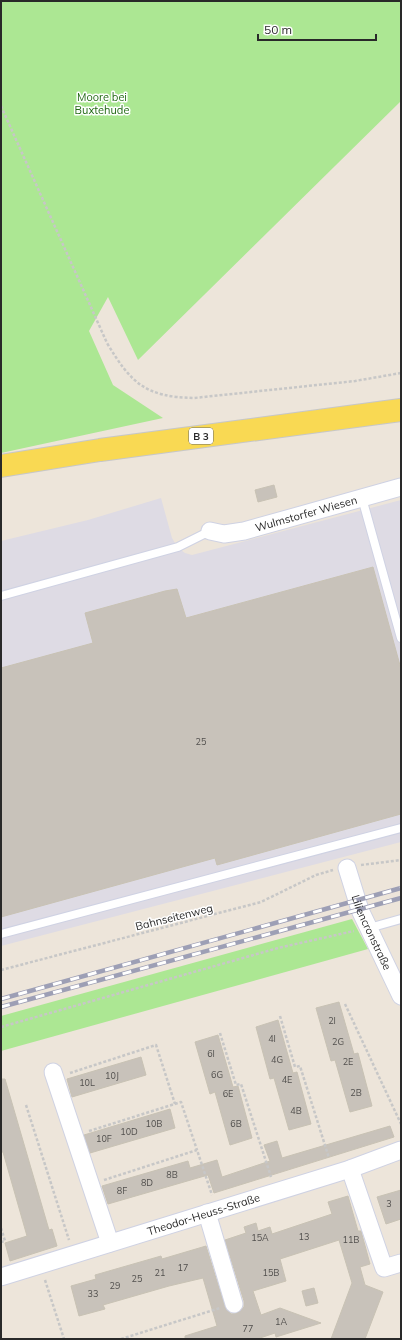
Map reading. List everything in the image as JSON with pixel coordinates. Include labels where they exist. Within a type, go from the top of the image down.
[{"type":"main road","name":"B 3","points":[[1,466],[124,446],[401,410]]},
{"type":"street","name":"Wulmstorfer Wiesen","points":[[210,531],[224,534],[244,531],[401,487]]},
{"type":"street","name":"Liliencronstraße","points":[[347,868],[360,910],[401,996]]},
{"type":"street","points":[[54,1074],[110,1243]]},
{"type":"street","name":"Theodor-Heuss-Straße","points":[[2,1272],[40,1265],[74,1255],[342,1171],[401,1150]]},
{"type":"street","points":[[342,1171],[384,1268],[401,1263]]},
{"type":"street","points":[[211,1212],[234,1304]]},
{"type":"lane","points":[[362,498],[401,638]]},
{"type":"lane","points":[[1,596],[178,546],[210,531]]},
{"type":"lane","points":[[1,934],[125,899],[259,867],[401,828]]},
{"type":"lane","points":[[369,928],[401,919]]},
{"type":"path","points":[[1,106],[107,343],[132,380],[145,388],[162,395],[176,398],[194,398],[355,381],[401,373]]},
{"type":"path","name":"Bahnseitenweg","points":[[1,970],[261,902],[316,875],[347,868],[401,860]]},
{"type":"path","points":[[1,1027],[278,948],[369,928]]},
{"type":"path","points":[[344,1004],[401,1124]]},
{"type":"path","points":[[280,1016],[295,1067],[300,1066],[342,1171]]},
{"type":"path","points":[[220,1033],[236,1085],[241,1084],[276,1192]]},
{"type":"path","points":[[54,1074],[156,1046],[175,1104]]},
{"type":"path","points":[[75,1136],[181,1102],[198,1150],[211,1212]]},
{"type":"path","points":[[26,1105],[74,1255]]},
{"type":"path","points":[[91,1184],[198,1150]]},
{"type":"path","points":[[1,1228],[5,1241],[1,1242]]},
{"type":"path","points":[[40,1265],[64,1339]]},
{"type":"path","points":[[121,1339],[234,1304]]},
{"type":"shaded area","points":[[161,498],[172,538],[178,548],[185,553],[192,555],[401,500],[401,842],[1,946],[1,541],[88,520]]},
{"type":"green space","name":"Moore bei Buxtehude","points":[[1,1],[401,1],[401,101],[138,360],[108,297],[89,331],[113,385],[163,418],[1,453]]},
{"type":"green space","points":[[352,919],[368,949],[1,1051],[1,1016]]},
{"type":"building","points":[[274,485],[277,497],[258,502],[255,490]]},
{"type":"building","points":[[373,567],[401,669],[401,814],[217,865],[215,858],[1,917],[1,668],[93,643],[85,613],[165,591],[177,589],[186,618]]},
{"type":"building","points":[[339,1002],[354,1054],[358,1053],[372,1106],[350,1112],[335,1060],[331,1061],[316,1008]]},
{"type":"building","points":[[278,1020],[293,1073],[297,1072],[311,1124],[289,1130],[274,1078],[270,1079],[256,1027]]},
{"type":"building","points":[[218,1035],[233,1087],[238,1086],[252,1138],[230,1145],[215,1092],[210,1094],[195,1042]]},
{"type":"building","points":[[141,1057],[146,1075],[72,1097],[67,1079]]},
{"type":"building","points":[[1,1079],[5,1079],[49,1230],[52,1229],[57,1246],[10,1261],[5,1243],[27,1236],[3,1152],[1,1152]]},
{"type":"building","points":[[170,1109],[175,1128],[90,1153],[84,1135]]},
{"type":"building","points":[[390,1126],[394,1137],[214,1193],[208,1175],[108,1204],[102,1186],[188,1161],[190,1168],[217,1160],[222,1177],[270,1161],[264,1145],[277,1141],[282,1158]]},
{"type":"building","points":[[401,1190],[401,1219],[386,1224],[377,1197]]},
{"type":"building","points":[[348,1196],[358,1231],[361,1231],[370,1264],[360,1267],[365,1285],[383,1292],[365,1339],[331,1339],[352,1283],[339,1240],[280,1259],[286,1281],[253,1291],[261,1315],[280,1308],[321,1323],[276,1337],[275,1333],[257,1339],[185,1339],[185,1336],[217,1326],[203,1278],[103,1305],[105,1309],[79,1316],[71,1286],[96,1279],[95,1275],[161,1256],[162,1259],[206,1246],[225,1307],[231,1314],[237,1313],[244,1307],[244,1301],[225,1240],[246,1233],[244,1227],[256,1223],[258,1231],[270,1227],[272,1234],[332,1214],[328,1202]]},
{"type":"building","points":[[314,1288],[318,1303],[306,1306],[302,1291]]},
{"type":"railway","points":[[1,999],[401,888]]},
{"type":"railway","points":[[1,1007],[401,898]]}]
